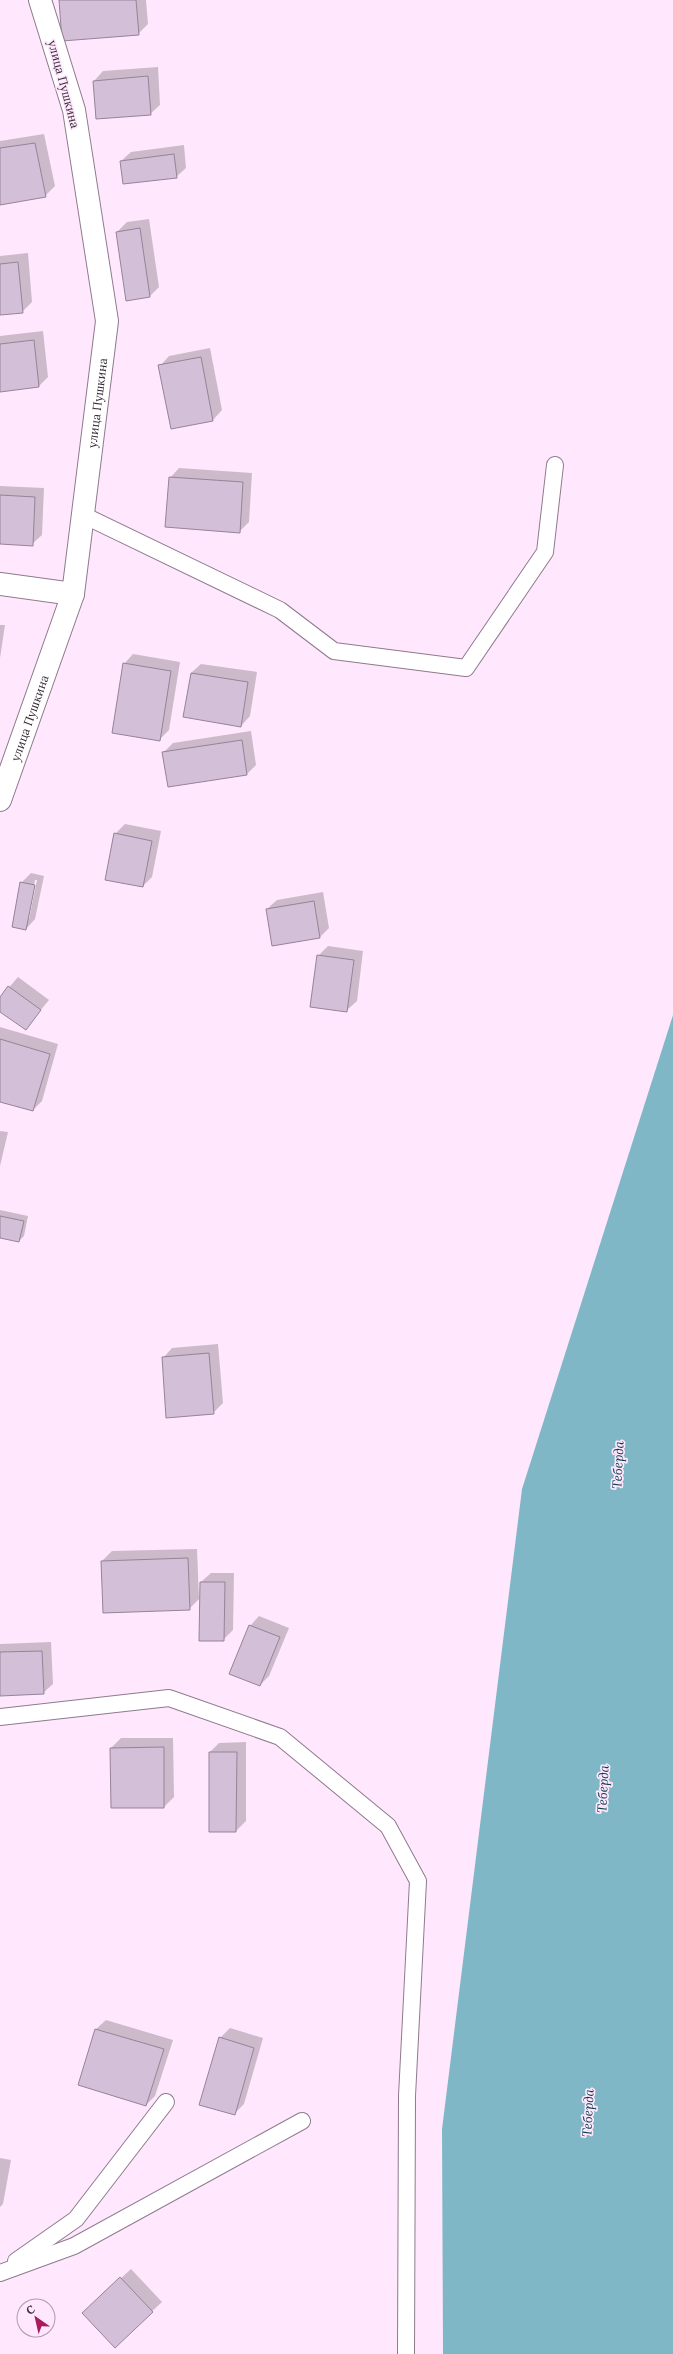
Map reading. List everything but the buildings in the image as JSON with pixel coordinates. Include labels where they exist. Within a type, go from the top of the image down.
[{"type":"street","name":"улица Пушкина","points":[[0,800],[73,594],[107,321],[74,110],[40,0]]},
{"type":"street","points":[[0,584],[73,594]]},
{"type":"lane","points":[[83,515],[280,610],[334,652],[466,668],[545,552],[555,465]]},
{"type":"lane","points":[[0,1716],[169,1698],[280,1737],[388,1826],[418,1881],[406,2096],[406,2354]]},
{"type":"lane","points":[[0,2273],[76,2219],[166,2102]]},
{"type":"lane","points":[[0,2273],[74,2246],[302,2121]]},
{"type":"water","name":"Теберда","points":[[673,1015],[673,2354],[443,2354],[442,2129],[522,1489]]}]
